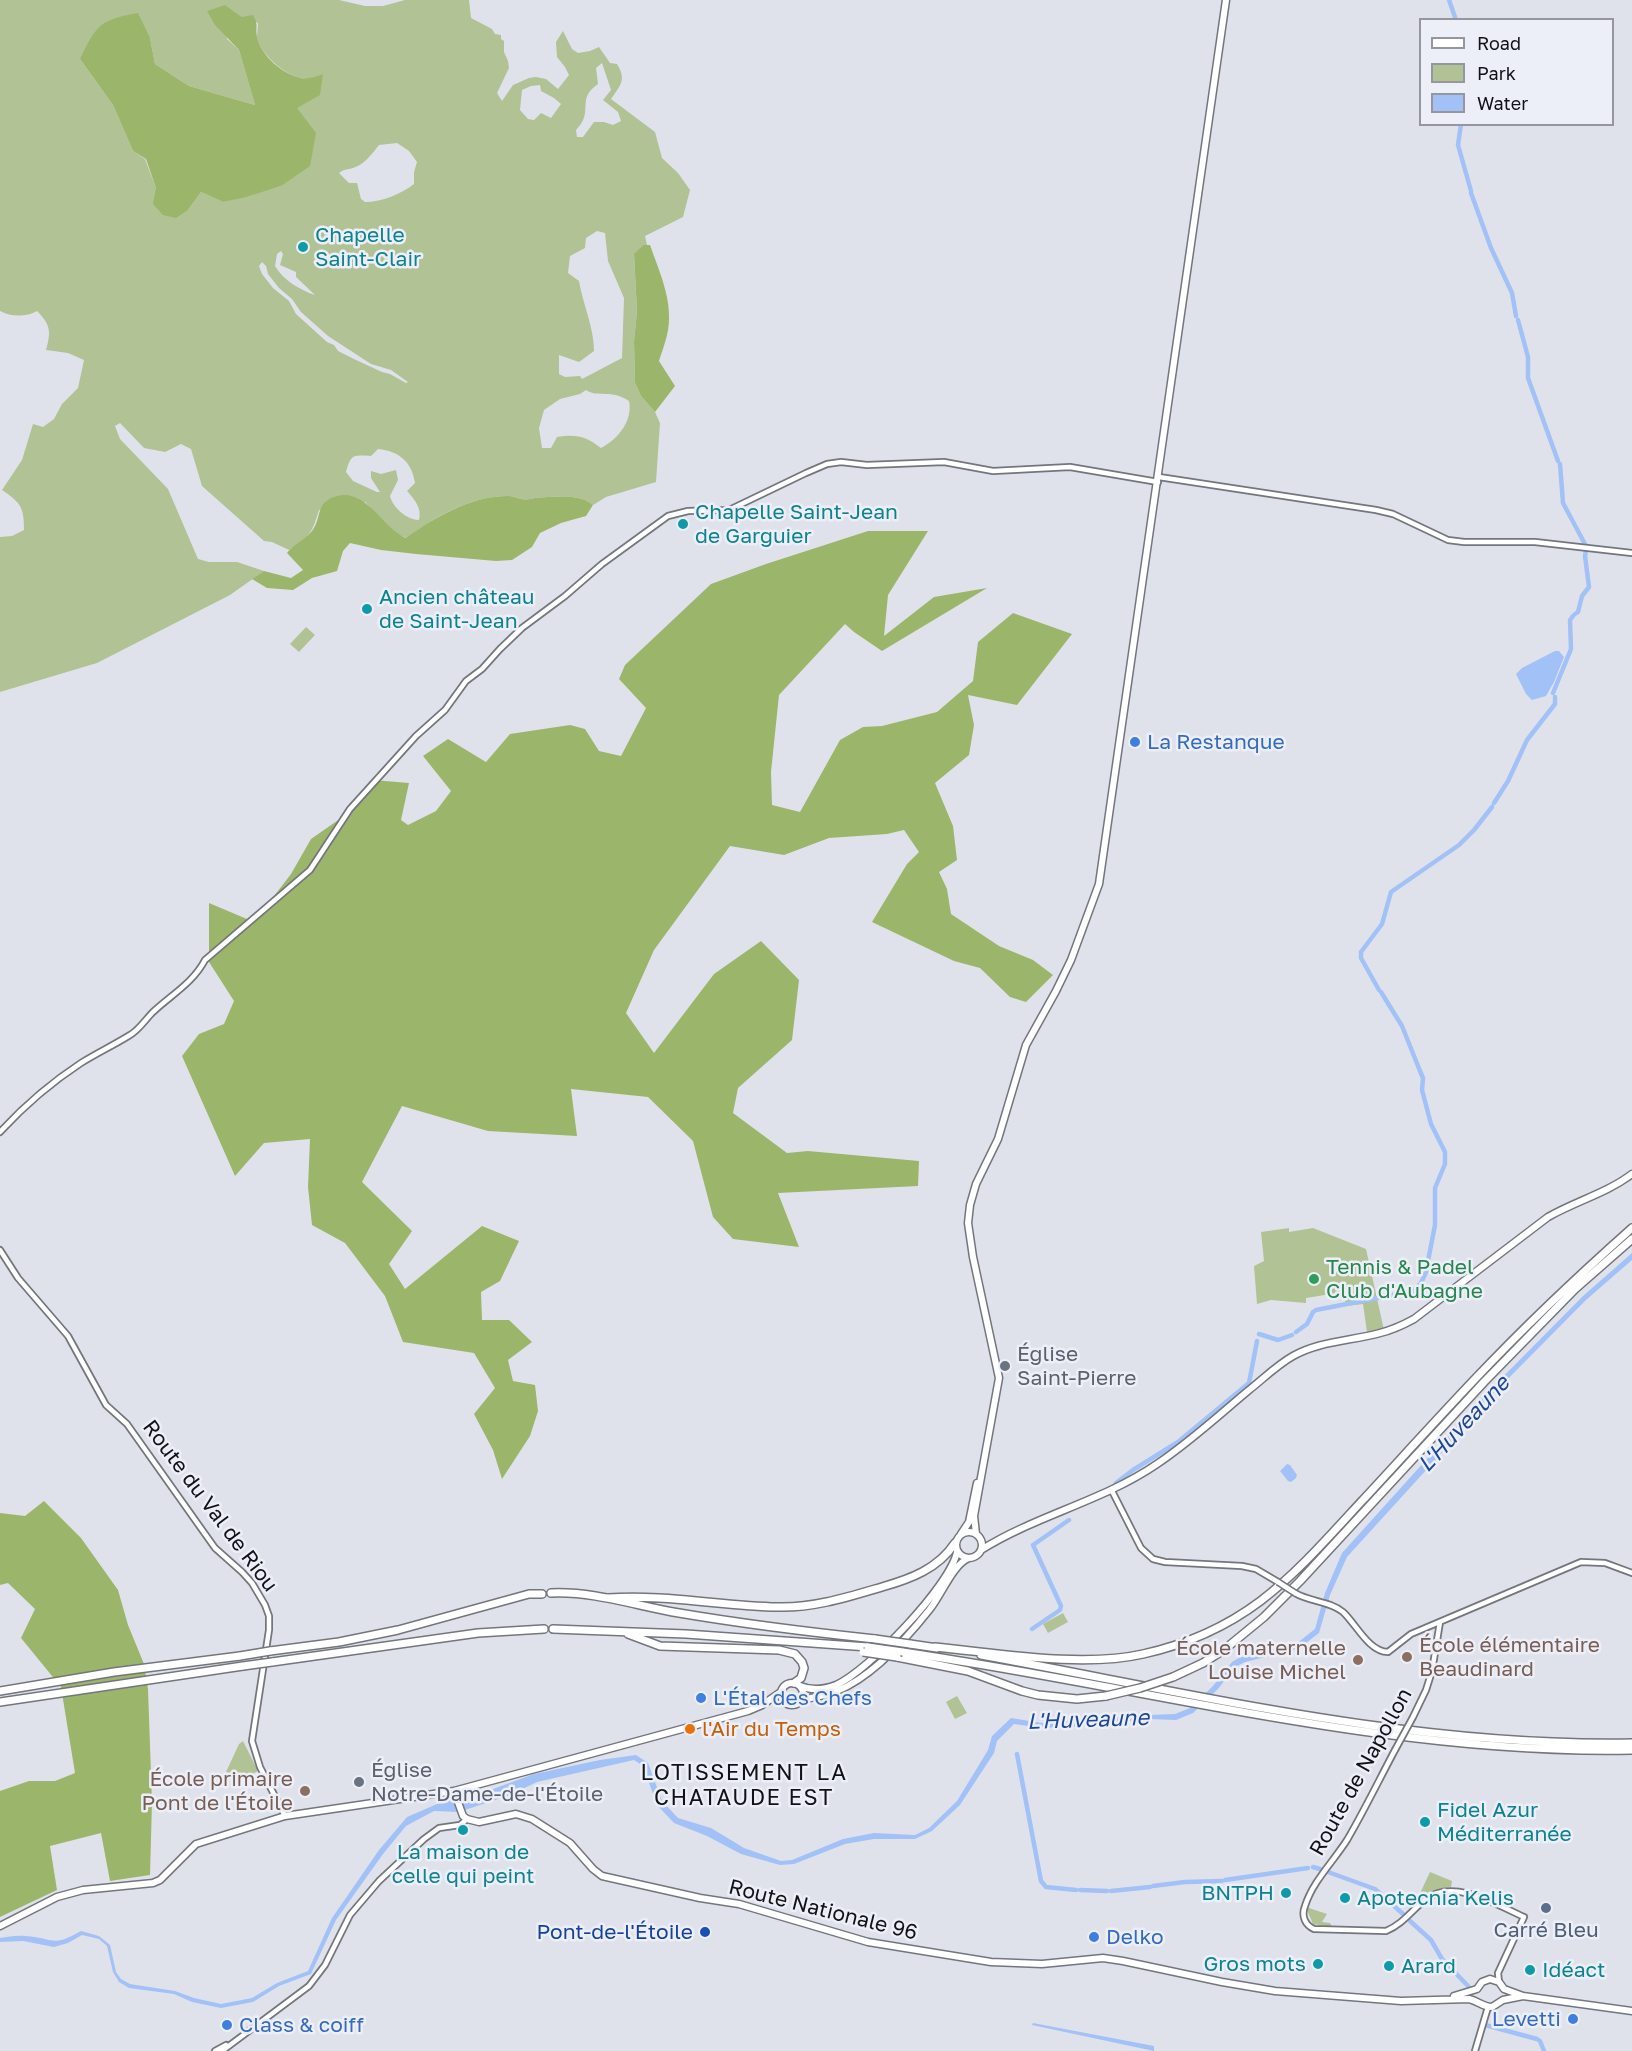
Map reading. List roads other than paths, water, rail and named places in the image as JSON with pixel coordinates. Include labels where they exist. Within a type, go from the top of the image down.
[{"type":"highway","points":[[551,1593],[608,1598],[725,1621],[935,1647],[1043,1657],[1108,1659],[1163,1650],[1209,1633],[1231,1621],[1265,1599],[1300,1568],[1477,1377],[1570,1283],[1632,1228]]},
{"type":"highway","points":[[900,1655],[968,1671],[1038,1695],[1077,1699],[1140,1689],[1203,1663],[1225,1649],[1264,1617],[1484,1382],[1575,1289],[1632,1239]]},
{"type":"highway","points":[[608,1598],[636,1596],[780,1608],[815,1605],[907,1580],[937,1563],[955,1544]]},
{"type":"highway","points":[[0,1691],[114,1672],[339,1642],[529,1594],[542,1594]]},
{"type":"highway","points":[[0,1702],[478,1633],[544,1629]]},
{"type":"highway","points":[[553,1629],[751,1638],[866,1650],[1462,1736],[1546,1742],[1632,1743]]},
{"type":"highway","points":[[622,1632],[660,1646],[754,1649],[789,1653],[799,1658],[804,1668],[797,1685]]},
{"type":"highway","points":[[935,1647],[1191,1698]]},
{"type":"highway","points":[[1211,1701],[1346,1728],[1465,1744],[1547,1749],[1632,1750]]},
{"type":"main road","points":[[981,1550],[974,1516],[999,1378],[973,1257],[968,1215],[976,1184],[998,1138],[1026,1045],[1071,960],[1099,884],[1226,0]]},
{"type":"main road","points":[[0,1926],[57,1897],[83,1890],[153,1883],[160,1880],[196,1844],[285,1816],[455,1793],[762,1705],[785,1702],[793,1705],[801,1700],[840,1690],[876,1666],[932,1607],[958,1565],[981,1550],[1112,1491],[1158,1464],[1293,1356],[1310,1348],[1379,1334],[1398,1328],[1414,1319],[1548,1217],[1618,1184],[1632,1174]]},
{"type":"main road","points":[[969,1558],[960,1556],[955,1544],[969,1522],[989,1439]]},
{"type":"main road","points":[[961,1534],[966,1532],[989,1540],[1010,1535]]},
{"type":"main road","points":[[762,1705],[781,1692],[786,1685],[797,1685],[814,1690],[830,1687],[861,1669],[930,1597],[949,1570],[957,1552]]},
{"type":"main road","points":[[797,1685],[803,1692],[801,1700]]},
{"type":"main road","points":[[781,1692],[785,1702]]},
{"type":"main road","points":[[455,1793],[465,1817]]},
{"type":"main road","name":"Route Nationale 96","points":[[465,1817],[479,1822],[516,1814],[537,1821],[570,1843],[602,1876],[700,1898],[739,1904],[868,1942],[993,1962],[1042,1964],[1102,1958],[1222,1983],[1297,1993],[1401,2001],[1444,1999]]},
{"type":"main road","points":[[1444,1999],[1477,1989],[1482,1982],[1490,1978],[1499,1982],[1504,1989],[1523,1996],[1632,2011]]},
{"type":"main road","points":[[1477,1989],[1479,2001]]},
{"type":"main road","points":[[1503,2000],[1504,1989]]},
{"type":"main road","points":[[1444,1999],[1479,2001],[1488,2007],[1496,2006],[1503,2000],[1523,1996]]},
{"type":"street","points":[[0,1132],[36,1096],[81,1063],[132,1034],[153,1012],[199,973],[205,960],[310,870],[350,809],[416,736],[445,710],[466,681],[482,669],[522,628],[565,596],[602,564],[668,516],[688,511],[729,510],[827,464],[944,462],[993,471],[1070,467],[1376,510],[1393,514],[1456,541],[1535,542],[1632,553]]},
{"type":"street","name":"Route du Val de Riou","points":[[0,1250],[18,1278],[68,1336],[106,1405],[127,1424],[215,1548],[243,1572],[261,1596],[269,1616],[269,1630],[252,1734],[254,1752],[285,1816]]},
{"type":"street","points":[[1112,1491],[1141,1548],[1154,1559],[1165,1562],[1256,1569],[1304,1599],[1330,1605],[1341,1611],[1371,1644],[1384,1652],[1388,1652],[1411,1634],[1581,1562],[1605,1563],[1632,1573]]},
{"type":"street","name":"Route de Napollon","points":[[1440,1622],[1432,1671],[1426,1690],[1347,1840],[1314,1887],[1304,1908],[1305,1921],[1314,1929],[1386,1931],[1397,1926],[1427,1899],[1447,1891],[1459,1890],[1524,1917],[1498,1973]]},
{"type":"street","points":[[222,2051],[309,1986],[325,1965],[361,1900],[379,1881],[424,1839],[439,1828],[460,1825],[465,1817]]},
{"type":"street","points":[[1490,1978],[1498,1973],[1499,1982]]},
{"type":"street","points":[[1475,2051],[1488,2007]]},
{"type":"street","points":[[214,2051],[232,2043]]},
{"type":"water","points":[[1559,651],[1564,657],[1554,682],[1546,696],[1532,700],[1526,694],[1516,674],[1522,668]]},
{"type":"water","name":"L'Huveaune","points":[[1632,1253],[1632,1260],[1586,1300],[1483,1404],[1347,1557],[1330,1595],[1319,1633],[1298,1649],[1245,1662],[1235,1667],[1218,1689],[1193,1713],[1176,1720],[1149,1719],[1042,1728],[1014,1724],[997,1741],[994,1753],[960,1805],[932,1831],[915,1839],[874,1839],[845,1844],[794,1864],[780,1865],[741,1854],[707,1836],[674,1823],[657,1805],[643,1766],[634,1760],[537,1782],[510,1795],[459,1812],[434,1811],[406,1826],[336,1920],[311,1974],[279,1986],[253,2002],[221,2008],[192,2002],[174,1994],[129,1988],[119,1982],[113,1972],[107,1946],[99,1939],[82,1935],[68,1943],[54,1947],[23,1941],[0,1942],[0,1938],[19,1936],[58,1941],[81,1931],[99,1936],[110,1945],[116,1972],[121,1979],[130,1984],[175,1991],[221,2004],[252,1998],[277,1983],[308,1971],[332,1918],[379,1850],[407,1817],[451,1798],[482,1793],[534,1774],[636,1755],[648,1763],[662,1801],[678,1818],[711,1828],[744,1848],[781,1861],[792,1860],[843,1839],[874,1833],[915,1835],[929,1828],[957,1801],[988,1750],[992,1736],[1011,1718],[1042,1723],[1175,1714],[1190,1708],[1213,1686],[1232,1662],[1244,1655],[1296,1644],[1315,1629],[1325,1593],[1342,1553],[1480,1400],[1583,1296]]},
{"type":"water","points":[[1287,1464],[1297,1475],[1291,1482],[1280,1471]]},
{"type":"water","points":[[1033,2023],[1154,2046],[1154,2051],[1032,2025]]},
{"type":"waterway","points":[[1449,0],[1455,18]]},
{"type":"waterway","points":[[1461,126],[1458,145],[1471,191]]},
{"type":"waterway","points":[[1471,193],[1491,248],[1512,293],[1516,316]]},
{"type":"waterway","points":[[1518,320],[1528,357],[1528,378],[1558,461]]},
{"type":"waterway","points":[[1560,464],[1563,503],[1586,546]]},
{"type":"waterway","points":[[1575,614],[1578,612],[1582,596],[1589,587],[1586,551]]},
{"type":"waterway","points":[[1553,693],[1571,649],[1570,620],[1573,616]]},
{"type":"waterway","points":[[1494,803],[1508,781],[1527,740],[1555,704],[1555,697]]},
{"type":"waterway","points":[[1379,990],[1361,958],[1361,952],[1382,924],[1391,892],[1459,845],[1492,807]]},
{"type":"waterway","points":[[1381,992],[1402,1026],[1423,1078],[1422,1090],[1431,1124],[1445,1152],[1445,1164],[1435,1188],[1435,1225],[1427,1266]]},
{"type":"waterway","points":[[1296,1332],[1307,1324],[1316,1310],[1413,1291],[1421,1283],[1427,1270]]},
{"type":"waterway","points":[[1259,1334],[1278,1340],[1292,1335]]},
{"type":"waterway","points":[[1116,1483],[1178,1442],[1249,1383],[1257,1341]]},
{"type":"waterway","points":[[1032,1629],[1060,1610],[1061,1606],[1033,1545],[1069,1520]]},
{"type":"waterway","points":[[1017,1754],[1041,1881],[1046,1887],[1076,1890]]},
{"type":"waterway","points":[[1313,1867],[1320,1869]]},
{"type":"waterway","points":[[1225,1880],[1308,1868]]},
{"type":"waterway","points":[[1328,1872],[1375,1889],[1403,1914]]},
{"type":"waterway","points":[[1153,1886],[1222,1881]]},
{"type":"waterway","points":[[1111,1891],[1150,1887]]},
{"type":"waterway","points":[[1080,1890],[1107,1891]]},
{"type":"waterway","points":[[1410,1921],[1431,1940],[1442,1959],[1468,1986]]},
{"type":"waterway","points":[[1485,2025],[1537,2039],[1544,2051]]},
{"type":"place","name":"Chapelle Saint-Clair","points":[[303,247]]},
{"type":"place","name":"Chapelle Saint-Jean de Garguier","points":[[683,524]]},
{"type":"place","name":"Ancien château de Saint-Jean","points":[[367,609]]},
{"type":"place","name":"La Restanque","points":[[1135,742]]},
{"type":"place","name":"Tennis & Padel Club d'Aubagne","points":[[1314,1279]]},
{"type":"place","name":"Église Saint-Pierre","points":[[1005,1366]]},
{"type":"place","name":"École élémentaire Beaudinard","points":[[1407,1657]]},
{"type":"place","name":"École maternelle Louise Michel","points":[[1358,1660]]},
{"type":"place","name":"L'Étal des Chefs","points":[[701,1698]]},
{"type":"place","name":"l'Air du Temps","points":[[690,1729]]},
{"type":"place","name":"Église Notre-Dame-de-l'Étoile","points":[[359,1782]]},
{"type":"place","name":"École primaire Pont de l'Étoile","points":[[305,1791]]},
{"type":"place","name":"Fidel Azur Méditerranée","points":[[1425,1822]]},
{"type":"place","name":"La maison de celle qui peint","points":[[463,1830]]},
{"type":"place","name":"BNTPH","points":[[1286,1893]]},
{"type":"place","name":"Apotecnia Kelis","points":[[1345,1898]]},
{"type":"place","name":"Carré Bleu","points":[[1546,1908]]},
{"type":"place","name":"Pont-de-l'Étoile","points":[[705,1932]]},
{"type":"place","name":"Delko","points":[[1094,1937]]},
{"type":"place","name":"Gros mots","points":[[1318,1964]]},
{"type":"place","name":"Arard","points":[[1389,1966]]},
{"type":"place","name":"Idéact","points":[[1530,1970]]},
{"type":"place","name":"Levetti","points":[[1573,2019]]},
{"type":"place","name":"Class & coiff","points":[[227,2025]]},
{"type":"district","name":"LOTISSEMENT LA CHATAUDE EST","points":[[744,1786]]}]
